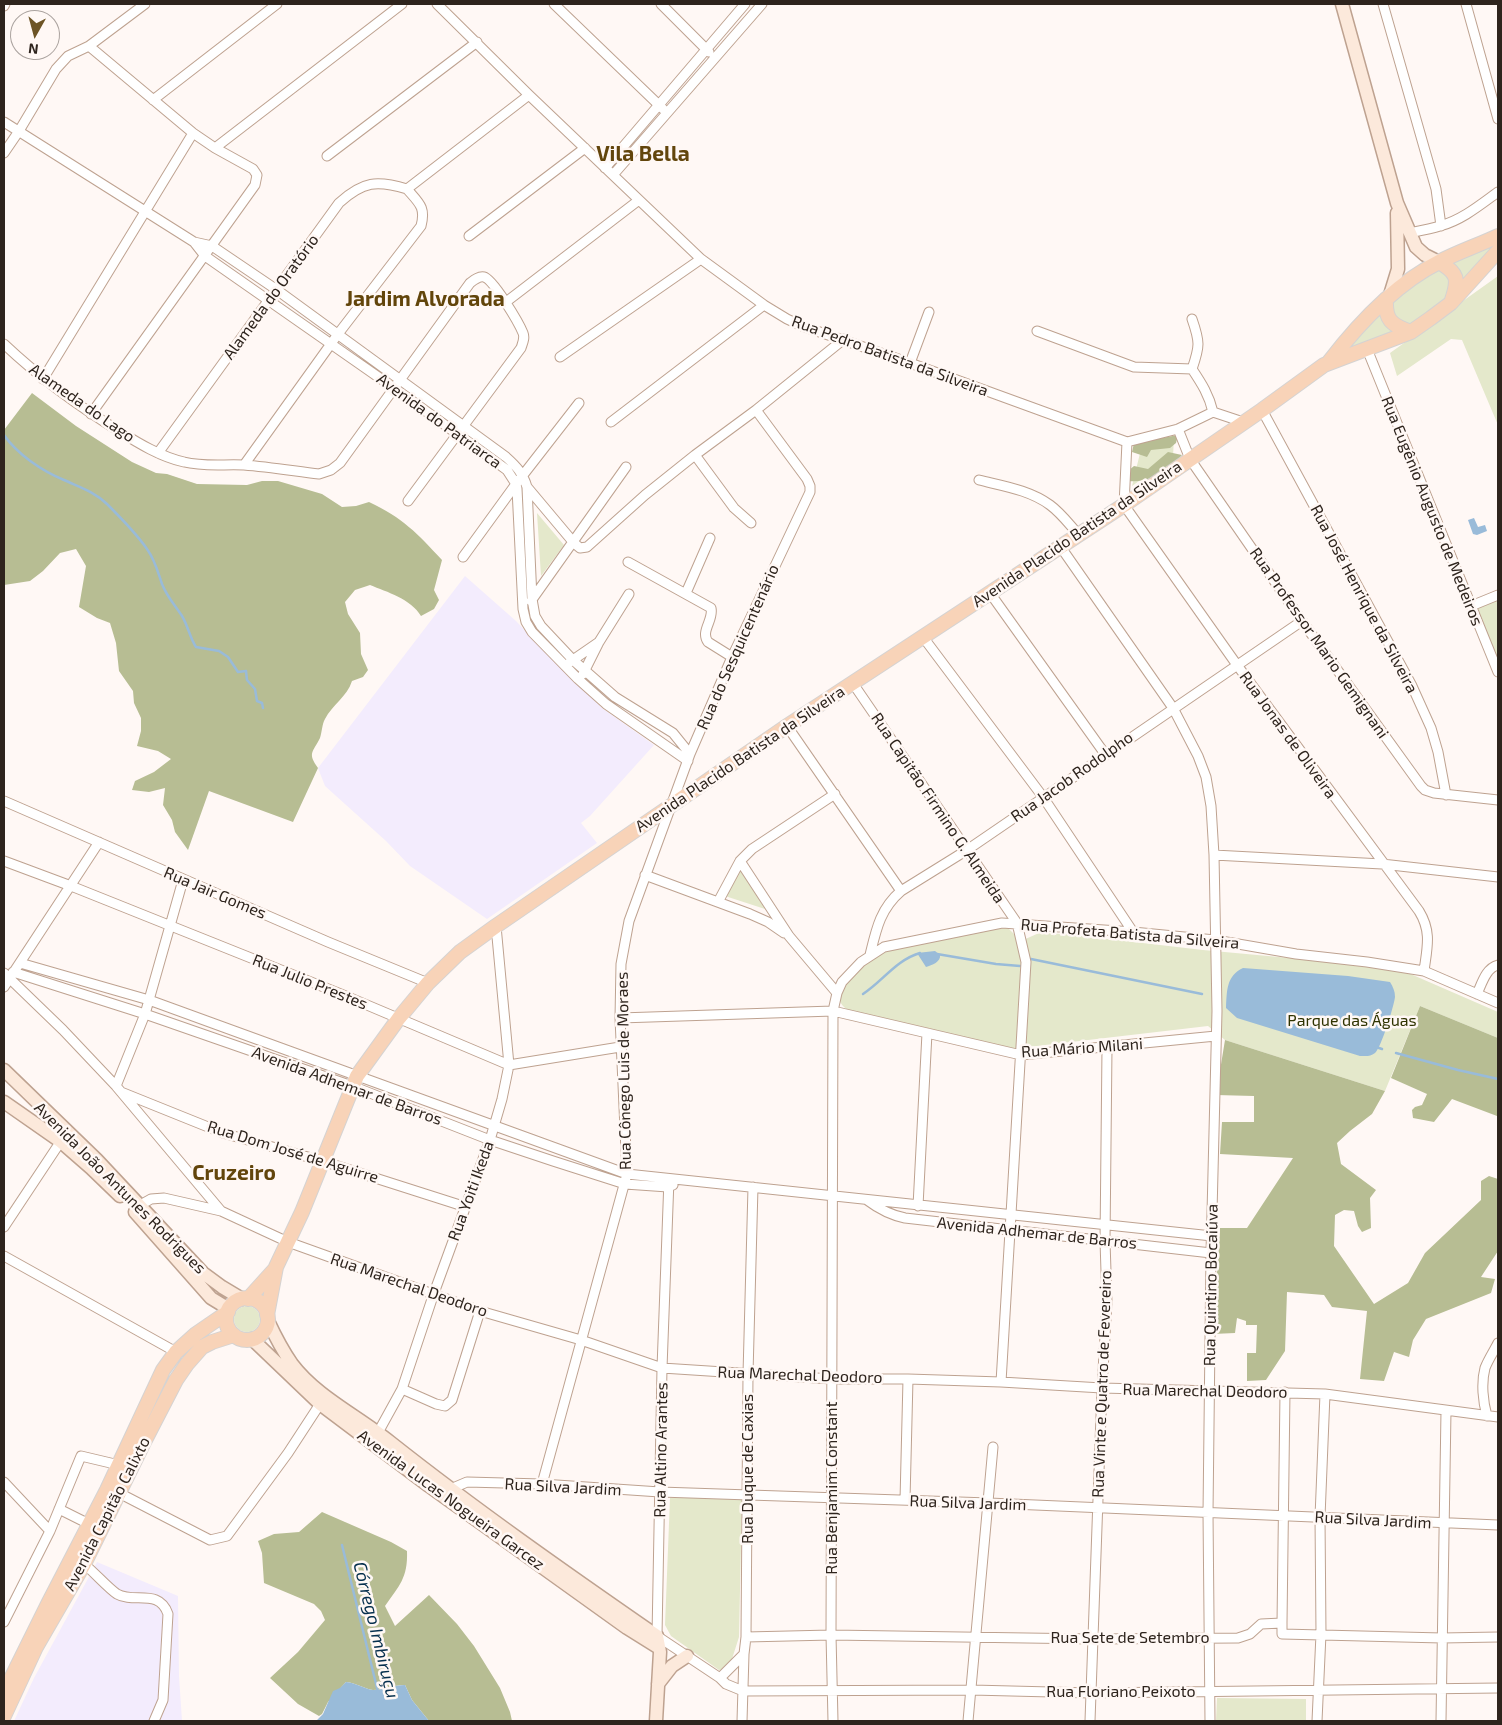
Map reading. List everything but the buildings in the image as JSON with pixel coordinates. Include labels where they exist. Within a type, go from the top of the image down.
[{"type":"main road","name":"Avenida Placido Batista da Silveira","points":[[1329,362],[1388,297],[1420,273],[1438,262],[1498,236]]},
{"type":"main road","name":"Avenida Placido Batista da Silveira","points":[[267,1318],[276,1268],[354,1081],[399,1018],[428,983],[460,952],[787,726],[1124,505],[1329,362],[1411,332],[1451,303],[1498,251]]},
{"type":"main road","points":[[1438,262],[1455,275],[1456,289],[1451,303]]},
{"type":"main road","points":[[1388,297],[1386,314],[1389,320],[1396,326],[1411,332]]},
{"type":"main road","name":"Avenida Placido Batista da Silveira","points":[[245,1299],[276,1268]]},
{"type":"main road","points":[[245,1299],[260,1304],[267,1318],[263,1333],[252,1340],[239,1339],[227,1325],[228,1311],[234,1303],[245,1299]]},
{"type":"main road","name":"Avenida Capitão Calixto","points":[[4,1692],[119,1465],[163,1370],[176,1352],[196,1334],[228,1311]]},
{"type":"main road","name":"Avenida Capitão Calixto","points":[[4,1716],[36,1647],[84,1564],[171,1390],[187,1364],[202,1347],[234,1335]]},
{"type":"street","points":[[4,153],[56,69],[68,56],[89,46],[145,4]]},
{"type":"street","points":[[153,100],[277,4]]},
{"type":"street","points":[[215,148],[402,4]]},
{"type":"street","name":"Rua Pedro Batista da Silveira","points":[[437,4],[529,95],[701,259],[764,306],[787,320],[1127,442]]},
{"type":"street","points":[[554,4],[667,113]]},
{"type":"street","points":[[661,4],[715,58]]},
{"type":"street","points":[[605,168],[746,4]]},
{"type":"street","points":[[613,176],[762,4]]},
{"type":"street","points":[[1342,4],[1397,203],[1409,233],[1419,251],[1438,262]]},
{"type":"street","points":[[1383,4],[1436,189],[1441,226]]},
{"type":"street","points":[[1466,4],[1495,96],[1498,119]]},
{"type":"street","points":[[327,156],[477,42]]},
{"type":"street","points":[[89,46],[193,133],[215,148],[253,169],[257,175],[255,185],[91,414]]},
{"type":"street","points":[[244,465],[338,334],[421,226],[424,215],[421,205],[407,190],[529,95]]},
{"type":"street","name":"Avenida do Patriarca","points":[[4,122],[194,242],[212,246],[338,334],[401,380],[461,430],[507,470],[516,487]]},
{"type":"street","points":[[43,379],[193,133]]},
{"type":"street","points":[[469,236],[585,148]]},
{"type":"street","name":"Alameda do Oratório","points":[[158,452],[339,203],[353,190],[372,183],[391,184],[407,190]]},
{"type":"street","points":[[1409,233],[1441,226],[1468,214],[1498,192]]},
{"type":"street","points":[[506,302],[638,200]]},
{"type":"street","points":[[1388,297],[1398,269],[1397,203]]},
{"type":"street","name":"Avenida do Patriarca","points":[[194,242],[205,256],[394,388],[506,456],[524,475],[527,487],[532,599],[535,616],[541,626],[573,660],[615,697],[673,733],[689,757]]},
{"type":"street","points":[[560,357],[701,259]]},
{"type":"street","points":[[394,388],[470,283],[479,277],[489,279],[506,302],[523,332],[524,339],[521,348],[408,501]]},
{"type":"street","points":[[611,422],[764,306]]},
{"type":"street","points":[[910,363],[929,312]]},
{"type":"street","points":[[1192,318],[1198,336],[1199,349],[1192,369]]},
{"type":"street","points":[[1037,332],[1134,367],[1192,369]]},
{"type":"street","points":[[516,487],[527,487],[574,543],[580,548],[587,547],[645,495],[756,410],[844,339]]},
{"type":"street","name":"Alameda do Lago","points":[[4,344],[43,379],[91,414],[136,442],[182,462],[206,465],[244,465],[320,474],[331,470],[340,463],[394,388]]},
{"type":"street","name":"Rua Eugênio Augusto de Medeiros","points":[[1367,349],[1498,672]]},
{"type":"street","points":[[1192,369],[1207,393],[1212,412]]},
{"type":"street","points":[[463,557],[579,403]]},
{"type":"street","name":"Rua do Sesquicentenário","points":[[673,804],[689,757],[732,656],[810,492],[807,479],[756,410]]},
{"type":"street","name":"Rua José Henrique da Silveira","points":[[1262,410],[1412,686],[1431,728],[1446,795]]},
{"type":"street","points":[[1124,505],[1127,442],[1178,430],[1212,412],[1243,422]]},
{"type":"street","name":"Rua Professor Mario Gemignani","points":[[1178,430],[1190,459],[1421,786],[1429,792],[1498,800]]},
{"type":"street","points":[[695,455],[734,508],[751,523]]},
{"type":"street","points":[[523,609],[574,543],[626,467]]},
{"type":"street","points":[[979,480],[1022,492],[1042,500],[1059,512],[1078,534]]},
{"type":"street","points":[[516,487],[523,609],[526,622],[532,632],[578,679],[606,704],[689,757]]},
{"type":"street","name":"Rua Jonas de Oliveira","points":[[1124,505],[1237,665],[1425,922],[1427,946],[1424,971]]},
{"type":"street","points":[[686,592],[710,538]]},
{"type":"street","name":"Rua Quintino Bocaiúva","points":[[1060,546],[1172,708],[1198,756],[1206,777],[1211,806],[1214,855],[1217,1011],[1209,1390],[1210,1721]]},
{"type":"street","points":[[628,562],[686,592],[711,608],[712,614],[704,634],[705,639],[732,656]]},
{"type":"street","points":[[990,593],[1105,754]]},
{"type":"street","points":[[578,679],[585,671],[599,642],[630,594]]},
{"type":"street","points":[[1471,606],[1498,595]]},
{"type":"street","name":"Rua Jacob Rodolpho","points":[[870,955],[877,927],[884,911],[892,899],[901,891],[967,850],[1302,620]]},
{"type":"street","points":[[923,637],[1043,797],[1133,932]]},
{"type":"street","points":[[565,666],[599,642]]},
{"type":"street","name":"Rua Capitão Firmino G. Almeida","points":[[852,682],[1017,923],[1026,962],[1001,1382]]},
{"type":"street","points":[[787,726],[901,891]]},
{"type":"street","points":[[718,902],[740,860],[752,849],[835,794]]},
{"type":"street","name":"Rua Jair Gomes","points":[[4,802],[328,942],[428,983]]},
{"type":"street","name":"Rua Cônego Luis de Moraes","points":[[542,1484],[627,1174],[620,1048],[621,964],[629,920],[644,875],[673,804]]},
{"type":"street","points":[[4,987],[9,974],[20,963],[99,842]]},
{"type":"street","points":[[1214,855],[1382,864],[1498,877]]},
{"type":"street","points":[[740,860],[788,936],[837,993]]},
{"type":"street","name":"Rua Julio Prestes","points":[[4,862],[71,886],[399,1018],[510,1065]]},
{"type":"street","points":[[644,875],[768,922],[788,936]]},
{"type":"street","points":[[119,1089],[149,1000],[183,880]]},
{"type":"street","name":"Rua Profeta Batista da Silveira","points":[[837,993],[842,982],[861,962],[884,947],[1002,923],[1017,923],[1215,940],[1296,954],[1424,971],[1498,1003]]},
{"type":"street","name":"Rua Yoiti Ikeda","points":[[375,1438],[402,1389],[434,1293],[495,1125],[510,1065],[496,926]]},
{"type":"street","name":"Avenida Adhemar de Barros","points":[[20,963],[149,1000],[244,1035],[490,1140],[625,1184],[668,1183],[682,1180],[1212,1236]]},
{"type":"street","points":[[1477,994],[1489,970],[1492,966],[1498,965]]},
{"type":"street","points":[[9,974],[119,1089],[221,1211]]},
{"type":"street","name":"Avenida Adhemar de Barros","points":[[9,974],[144,1014],[239,1046],[495,1125],[558,1150],[627,1174],[668,1183]]},
{"type":"street","name":"Rua Benjamim Constant","points":[[833,1721],[833,1011],[837,993]]},
{"type":"street","name":"Rua Mário Milani","points":[[620,1018],[833,1011],[1021,1055],[1216,1036]]},
{"type":"street","points":[[918,1206],[927,1033]]},
{"type":"street","points":[[239,1046],[244,1035]]},
{"type":"street","points":[[510,1065],[620,1048]]},
{"type":"street","name":"Rua Vinte e Quatro de Fevereiro","points":[[1090,1721],[1102,1388],[1107,1302],[1105,1225],[1107,1048]]},
{"type":"street","name":"Avenida João Antunes Rodrigues","points":[[4,1070],[64,1137],[203,1272],[222,1287],[245,1299]]},
{"type":"street","name":"Rua Dom José de Aguirre","points":[[119,1089],[223,1133],[322,1160],[466,1207]]},
{"type":"street","name":"Avenida João Antunes Rodrigues","points":[[4,1102],[64,1137]]},
{"type":"street","points":[[4,1228],[64,1137]]},
{"type":"street","points":[[553,1161],[558,1150]]},
{"type":"street","name":"Rua Altino Arantes","points":[[656,1721],[662,1368],[668,1183]]},
{"type":"street","name":"Rua Duque de Caxias","points":[[742,1721],[746,1637],[748,1374],[753,1187]]},
{"type":"street","name":"Rua Marechal Deodoro","points":[[136,1207],[151,1200],[164,1198],[221,1211],[288,1242],[480,1311],[581,1340],[662,1368],[832,1379],[908,1379],[1102,1388],[1325,1394],[1498,1417]]},
{"type":"street","name":"Avenida Adhemar de Barros","points":[[867,1200],[891,1215],[905,1218],[1211,1253]]},
{"type":"street","name":"Avenida João Antunes Rodrigues","points":[[136,1207],[211,1298],[228,1311]]},
{"type":"street","points":[[4,1256],[176,1352]]},
{"type":"street","points":[[402,1389],[445,1406],[452,1400],[480,1311]]},
{"type":"street","name":"Avenida Lucas Nogueira Garcez","points":[[267,1318],[279,1343],[304,1383],[320,1404],[375,1438]]},
{"type":"street","name":"Avenida Lucas Nogueira Garcez","points":[[252,1340],[304,1383],[324,1394],[375,1438],[445,1492],[578,1582],[658,1642]]},
{"type":"street","points":[[1487,1416],[1483,1392],[1485,1368],[1498,1343]]},
{"type":"street","points":[[905,1500],[908,1379]]},
{"type":"street","points":[[1286,1392],[1282,1634],[1442,1638],[1498,1637]]},
{"type":"street","points":[[1317,1721],[1321,1634],[1320,1517],[1325,1394]]},
{"type":"street","points":[[119,1493],[210,1540],[227,1536],[288,1453],[320,1404]]},
{"type":"street","points":[[1441,1721],[1446,1411]]},
{"type":"street","points":[[968,1721],[993,1447]]},
{"type":"street","points":[[4,1622],[6,1610],[50,1531],[81,1456],[119,1465]]},
{"type":"street","points":[[4,1482],[50,1531]]},
{"type":"street","name":"Rua Silva Jardim","points":[[445,1492],[467,1482],[542,1484],[748,1496],[989,1503],[1498,1525]]},
{"type":"street","points":[[59,1509],[89,1524]]},
{"type":"street","points":[[84,1564],[117,1594],[147,1597],[161,1602],[166,1607],[168,1614],[164,1693],[154,1721]]},
{"type":"street","name":"Rua Sete de Setembro","points":[[746,1637],[832,1635],[1092,1639],[1210,1638],[1244,1637],[1261,1624],[1282,1623]]},
{"type":"street","points":[[658,1642],[687,1656],[726,1684],[743,1692]]},
{"type":"street","points":[[720,1678],[744,1654]]},
{"type":"street","points":[[658,1684],[672,1666],[687,1656]]},
{"type":"street","name":"Rua Floriano Peixoto","points":[[743,1692],[972,1690],[1092,1693],[1498,1688]]},
{"type":"shaded area","points":[[465,576],[516,621],[602,708],[654,745],[590,816],[581,823],[597,843],[487,919],[410,866],[386,841],[325,786],[318,768]]},
{"type":"shaded area","points":[[97,1562],[178,1596],[179,1676],[182,1721],[14,1721],[34,1678]]},
{"type":"green space","points":[[1498,236],[1498,251],[1451,303],[1367,349],[1339,350],[1390,295]]},
{"type":"green space","points":[[1498,276],[1498,425],[1462,340],[1451,339],[1397,376],[1390,353]]},
{"type":"green space","points":[[32,393],[76,426],[132,462],[156,473],[167,474],[197,484],[247,485],[262,481],[278,481],[322,494],[342,507],[356,506],[369,502],[409,527],[442,560],[434,590],[439,600],[434,609],[421,616],[417,610],[405,601],[370,585],[355,590],[345,602],[348,614],[360,633],[361,654],[368,670],[363,677],[352,681],[347,692],[331,709],[324,721],[320,738],[312,753],[318,768],[293,822],[209,791],[188,850],[175,832],[172,820],[163,805],[165,788],[149,792],[132,790],[135,781],[154,772],[171,759],[158,751],[137,746],[141,731],[141,718],[134,703],[133,691],[119,671],[116,643],[110,623],[97,618],[79,607],[86,566],[76,549],[60,553],[43,571],[30,581],[4,585],[4,430]]},
{"type":"green space","points":[[1178,435],[1176,443],[1170,448],[1151,450],[1147,457],[1132,452],[1134,443]]},
{"type":"green space","points":[[1174,437],[1173,457],[1132,486],[1142,445]]},
{"type":"green space","points":[[1168,452],[1182,455],[1170,469],[1146,479],[1129,481],[1128,471],[1134,466],[1148,469]]},
{"type":"green space","points":[[537,513],[564,545],[541,576]]},
{"type":"green space","points":[[1498,595],[1498,672],[1471,606]]},
{"type":"green space","points":[[739,866],[765,909],[725,896]]},
{"type":"green space","name":"Parque das Águas","points":[[1004,924],[1021,941],[1039,933],[1065,934],[1203,950],[1376,966],[1406,972],[1498,1012],[1498,1038],[1420,1006],[1385,1091],[1225,1040],[1208,1026],[1011,1049],[849,1010],[841,1003],[841,992],[848,981],[883,947]]},
{"type":"green space","points":[[1420,1006],[1498,1038],[1498,1123],[1497,1116],[1452,1099],[1434,1122],[1413,1118],[1412,1110],[1422,1105],[1427,1094],[1391,1078]]},
{"type":"green space","points":[[1225,1040],[1385,1091],[1372,1114],[1337,1143],[1341,1164],[1376,1190],[1370,1198],[1371,1228],[1362,1232],[1358,1226],[1354,1211],[1344,1210],[1335,1215],[1334,1246],[1374,1304],[1408,1283],[1425,1253],[1481,1200],[1481,1181],[1489,1176],[1498,1179],[1498,1251],[1481,1277],[1495,1279],[1491,1293],[1426,1319],[1413,1340],[1409,1357],[1394,1352],[1384,1381],[1360,1379],[1367,1311],[1332,1307],[1324,1295],[1287,1292],[1285,1351],[1266,1380],[1247,1381],[1247,1353],[1256,1353],[1257,1325],[1246,1325],[1246,1321],[1237,1318],[1235,1333],[1213,1334],[1220,1228],[1247,1228],[1293,1158],[1220,1154],[1222,1122],[1254,1122],[1254,1096],[1216,1095]]},
{"type":"green space","points":[[247,1306],[256,1310],[260,1319],[256,1328],[247,1332],[238,1328],[234,1319],[238,1310]]},
{"type":"green space","points":[[742,1497],[739,1637],[732,1659],[725,1669],[719,1670],[671,1636],[665,1625],[670,1498]]},
{"type":"green space","points":[[322,1512],[391,1542],[407,1551],[406,1568],[402,1581],[385,1606],[395,1626],[429,1595],[457,1624],[474,1646],[500,1688],[512,1721],[429,1721],[412,1700],[405,1685],[373,1690],[346,1682],[328,1702],[319,1716],[298,1704],[270,1678],[298,1652],[325,1620],[321,1611],[314,1604],[264,1583],[262,1553],[258,1541],[274,1534],[299,1532]]},
{"type":"green space","points":[[1217,1698],[1306,1699],[1306,1721],[1216,1721]]},
{"type":"water","points":[[1474,518],[1478,527],[1485,525],[1487,531],[1477,535],[1473,534],[1468,520]]},
{"type":"water","points":[[935,951],[940,955],[939,960],[926,967],[917,953]]},
{"type":"water","points":[[1243,968],[1348,976],[1390,982],[1394,989],[1395,997],[1378,1050],[1368,1056],[1360,1056],[1237,1018],[1226,1008],[1227,990],[1233,975]]},
{"type":"water","points":[[346,1682],[373,1690],[405,1685],[412,1700],[429,1721],[316,1721],[323,1714],[333,1691],[340,1688]]},
{"type":"waterway","points":[[4,435],[16,449],[31,461],[47,472],[97,496],[123,520],[150,553],[164,589],[182,616],[196,647],[219,651],[228,657],[238,672],[246,671],[247,680],[255,689],[257,701],[262,703],[263,708]]},
{"type":"waterway","points":[[863,994],[897,966],[911,956],[920,953]]},
{"type":"waterway","points":[[937,954],[1020,966]]},
{"type":"waterway","points":[[1031,959],[1202,994]]},
{"type":"waterway","points":[[1376,1047],[1382,1049]]},
{"type":"waterway","points":[[1396,1053],[1498,1079]]},
{"type":"waterway","name":"Córrego Imbiruçu","points":[[342,1545],[378,1692]]},
{"type":"district","name":"Vila Bella","points":[[643,154]]},
{"type":"district","name":"Jardim Alvorada","points":[[425,299]]},
{"type":"district","name":"Cruzeiro","points":[[234,1173]]}]
